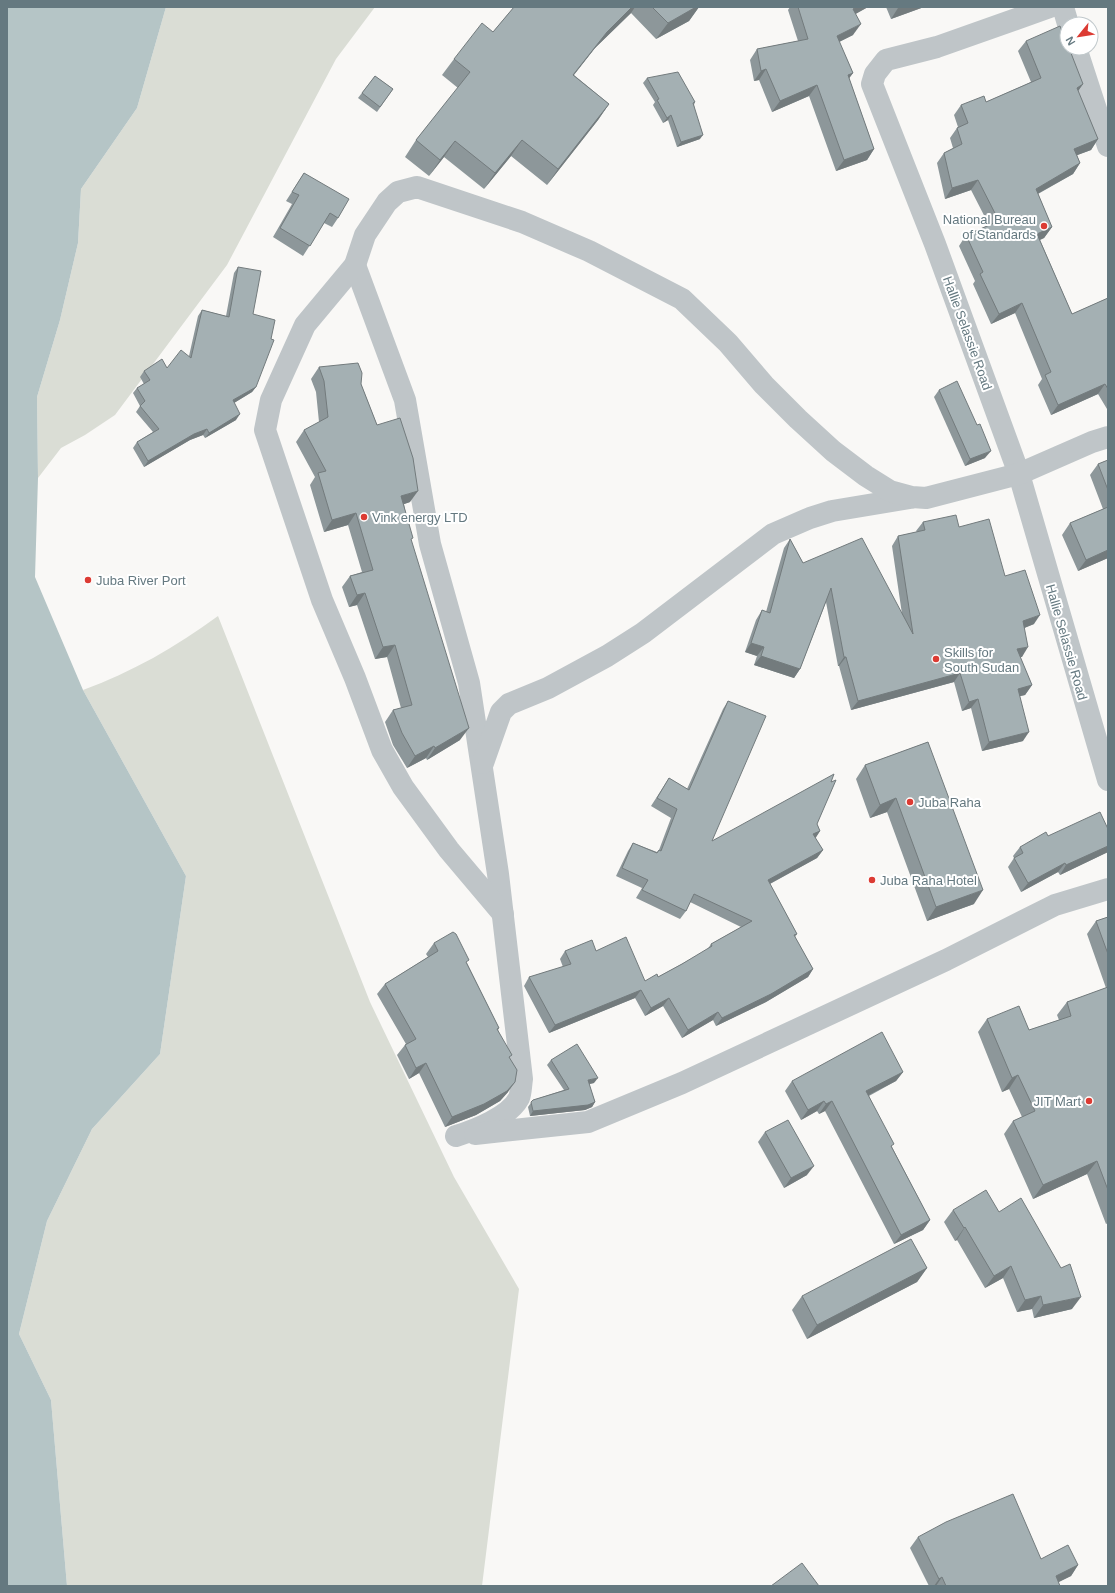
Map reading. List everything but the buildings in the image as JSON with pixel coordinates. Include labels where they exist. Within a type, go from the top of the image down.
[{"type":"street","name":"Hallie Selassie Road","points":[[1050,7],[937,48],[886,60],[879,66],[872,84],[935,244],[1019,474],[1108,780]]},
{"type":"street","points":[[1079,56],[1108,146]]},
{"type":"street","points":[[503,914],[449,850],[403,787],[382,750],[355,678],[322,600],[265,430],[271,400],[305,325],[355,265],[365,235],[387,202],[398,192],[417,187],[535,228],[589,251],[682,299],[728,343],[764,385],[833,451],[866,476],[890,491],[912,498]]},
{"type":"street","points":[[355,265],[405,400],[430,544],[469,683],[503,914],[522,1079],[519,1098],[505,1113],[483,1127],[456,1136],[588,1122],[682,1083],[939,964],[1055,905],[1108,889]]},
{"type":"street","points":[[482,767],[501,712],[509,704],[548,688],[607,656],[643,633],[773,534],[810,518],[832,511],[912,498],[926,498],[1019,474],[1092,442],[1108,437]]},
{"type":"shaded area","points":[[7,7],[166,7],[137,108],[81,189],[78,243],[60,320],[37,397],[38,478],[35,577],[83,690],[186,876],[160,1054],[92,1129],[47,1221],[19,1334],[51,1400],[67,1586],[7,1586]]},
{"type":"shaded area","points":[[166,7],[375,7],[336,59],[227,265],[115,415],[85,435],[61,448],[38,478],[37,397],[60,320],[78,243],[81,189],[137,108]]},
{"type":"shaded area","points":[[218,616],[370,1002],[454,1177],[519,1289],[482,1586],[67,1586],[51,1400],[19,1334],[47,1221],[92,1129],[160,1054],[186,876],[83,690],[119,675],[153,658]]},
{"type":"place","name":"National Bureau of Standards","points":[[1044,226]]},
{"type":"place","name":"Vink energy LTD","points":[[364,517]]},
{"type":"place","name":"Juba River Port","points":[[88,580]]},
{"type":"place","name":"Skills for South Sudan","points":[[936,659]]},
{"type":"place","name":"Juba Raha","points":[[910,802]]},
{"type":"place","name":"Juba Raha Hotel","points":[[872,880]]},
{"type":"place","name":"JIT Mart","points":[[1089,1101]]}]
